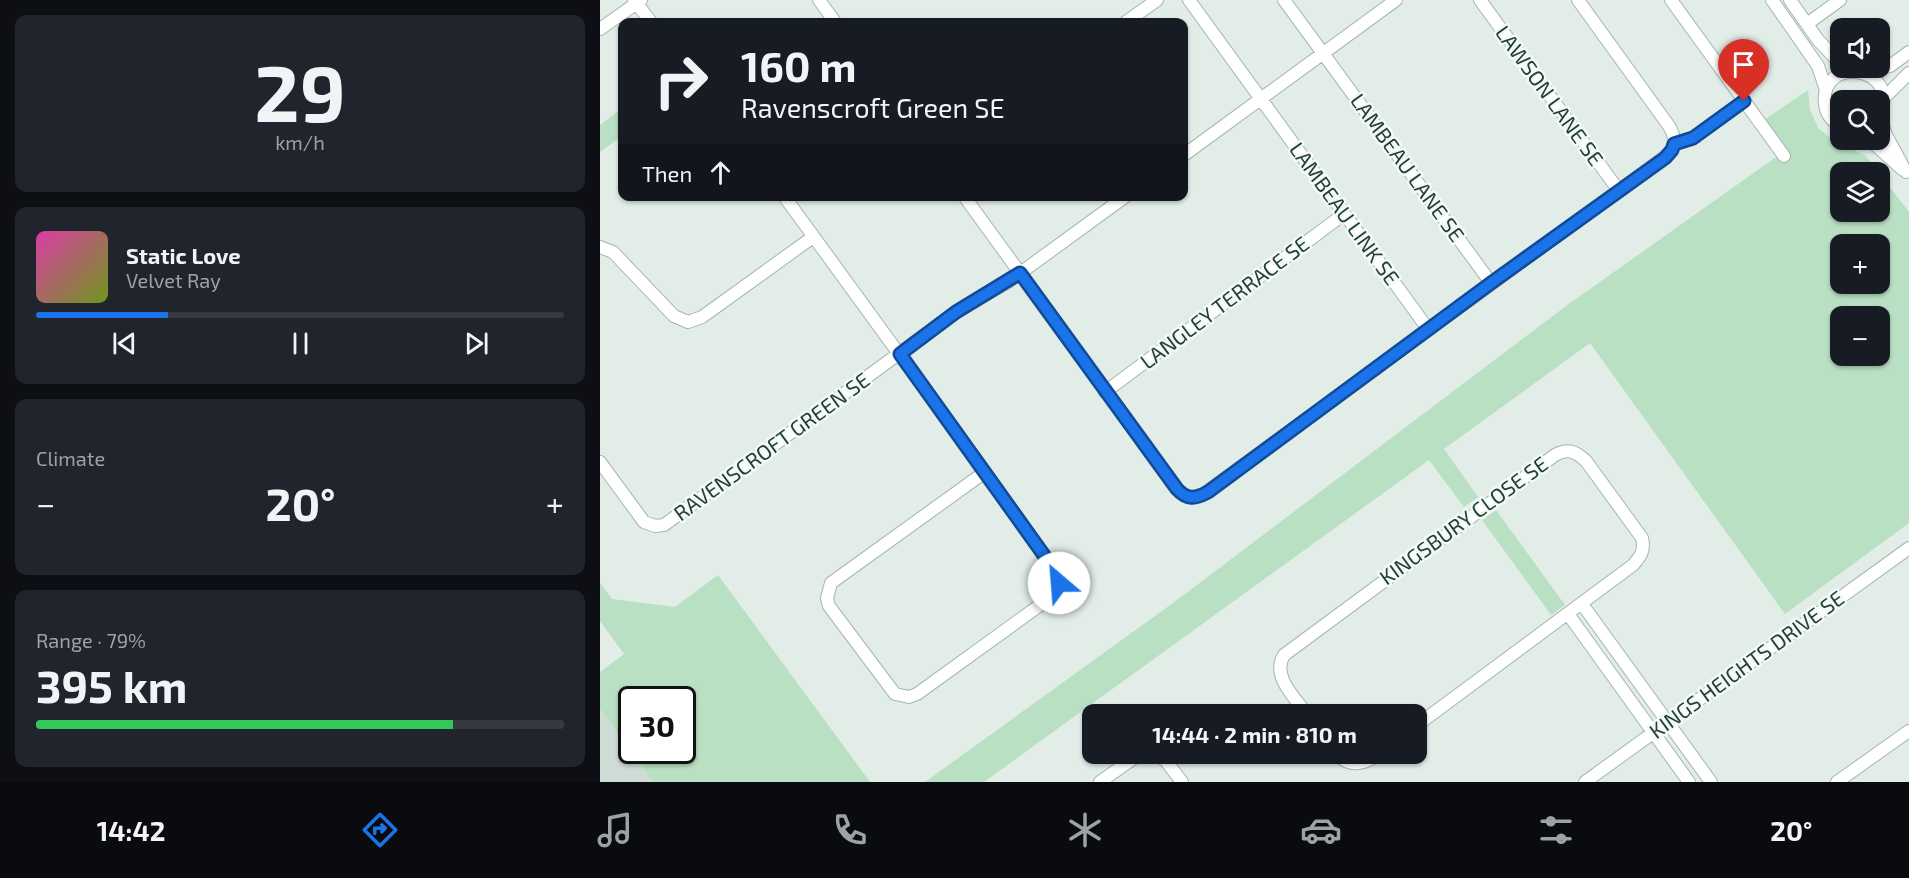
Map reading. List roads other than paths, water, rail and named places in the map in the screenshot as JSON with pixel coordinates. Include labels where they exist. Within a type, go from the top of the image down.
[{"type":"street","points":[[819,0],[832,18]]},
{"type":"street","points":[[1132,18],[1157,0]]},
{"type":"street","name":"LAMBEAU LINK SE","points":[[1189,0],[1428,329]]},
{"type":"street","name":"LAMBEAU LANE SE","points":[[1284,0],[1491,283]]},
{"type":"street","name":"LAWSON LANE SE","points":[[1480,0],[1619,191]]},
{"type":"street","points":[[968,201],[1177,489],[1185,497],[1193,498],[1208,492],[1665,158],[1672,150],[1673,133],[1669,126],[1578,0]]},
{"type":"street","points":[[1671,0],[1784,156]]},
{"type":"street","points":[[1772,0],[1818,66],[1826,90],[1826,110],[1830,116]]},
{"type":"street","points":[[1790,0],[1830,54]]},
{"type":"street","points":[[1806,24],[1840,0]]},
{"type":"street","points":[[600,29],[637,1],[648,18]]},
{"type":"street","points":[[1188,152],[1323,53],[1387,2]]},
{"type":"street","points":[[1890,66],[1909,52]]},
{"type":"street","points":[[1890,92],[1909,73]]},
{"type":"street","points":[[1826,90],[1835,78]]},
{"type":"street","points":[[1674,144],[1693,138],[1744,101]]},
{"type":"street","points":[[1890,140],[1908,173]]},
{"type":"street","points":[[1882,150],[1908,173]]},
{"type":"street","points":[[788,201],[985,472],[1056,572],[1059,583],[1054,595],[917,694],[909,697],[895,694],[829,606],[827,598],[831,583],[985,472]]},
{"type":"street","name":"RAVENSCROFT GREEN SE","points":[[600,462],[644,522],[655,526],[664,525],[956,312],[1020,273],[1119,201]]},
{"type":"street","name":"LANGLEY TERRACE SE","points":[[1106,392],[1344,214]]},
{"type":"street","points":[[600,247],[613,252],[674,316],[688,322],[702,317],[813,237]]},
{"type":"street","name":"KINGSBURY CLOSE SE","points":[[1300,704],[1280,673],[1280,662],[1284,655],[1555,455],[1571,450],[1586,461],[1641,538],[1643,552],[1633,565],[1427,718]]},
{"type":"street","name":"KINGS HEIGHTS DRIVE SE","points":[[1585,782],[1909,548]]},
{"type":"street","points":[[1582,604],[1711,782]]},
{"type":"street","points":[[1568,614],[1689,782]]},
{"type":"street","points":[[1838,782],[1909,731]]},
{"type":"street","points":[[1100,782],[1125,764]]},
{"type":"street","points":[[1168,764],[1182,782]]}]
